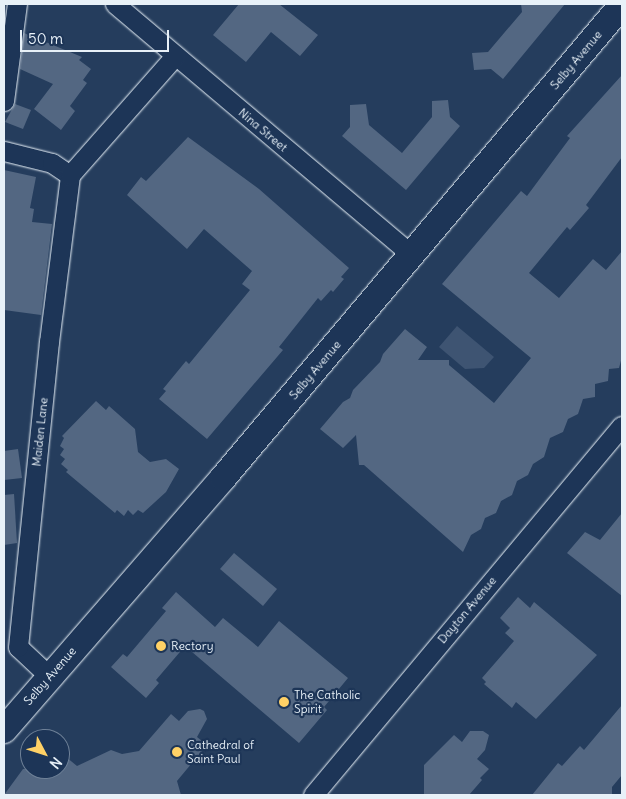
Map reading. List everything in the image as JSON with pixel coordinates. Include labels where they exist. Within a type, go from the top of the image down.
[{"type":"street","points":[[4,102],[18,4]]},
{"type":"street","name":"Nina Street","points":[[115,4],[412,255]]},
{"type":"street","name":"Selby Avenue","points":[[4,730],[412,255],[622,5]]},
{"type":"street","points":[[4,151],[52,163],[70,175],[175,56]]},
{"type":"street","name":"Maiden Lane","points":[[49,676],[18,647],[48,342],[70,175]]},
{"type":"street","name":"Dayton Avenue","points":[[313,795],[622,426]]},
{"type":"shaded area","points":[[457,326],[494,357],[484,368],[465,369],[439,347]]},
{"type":"building","points":[[239,4],[279,4],[318,35],[300,56],[271,32],[246,62],[213,35]]},
{"type":"building","points":[[521,4],[565,4],[503,79],[491,69],[474,70],[472,53],[488,52],[522,12]]},
{"type":"building","points":[[24,33],[82,57],[79,60],[91,69],[83,80],[87,83],[70,106],[75,111],[61,130],[34,109],[53,84],[20,69]]},
{"type":"building","points":[[622,75],[622,157],[586,205],[589,208],[570,230],[567,227],[529,273],[559,298],[593,259],[606,270],[622,251],[622,357],[619,368],[609,369],[608,381],[595,384],[595,397],[583,399],[578,414],[568,419],[563,432],[550,438],[544,457],[533,464],[528,475],[517,481],[512,495],[501,501],[496,513],[485,518],[481,529],[471,535],[463,552],[364,465],[359,465],[356,435],[343,448],[320,429],[343,402],[350,398],[353,390],[380,362],[383,354],[405,329],[427,347],[418,360],[449,360],[449,365],[494,403],[531,358],[442,284],[521,191],[527,196],[570,138],[567,136]]},
{"type":"building","points":[[448,100],[450,117],[460,126],[406,190],[342,136],[350,127],[350,105],[366,104],[369,125],[402,153],[432,117],[432,101]]},
{"type":"building","points":[[15,104],[31,110],[23,129],[5,122]]},
{"type":"building","points":[[188,137],[259,189],[349,268],[341,277],[344,279],[333,292],[331,290],[321,301],[318,298],[279,347],[283,350],[207,439],[159,399],[166,391],[163,389],[186,361],[189,364],[250,290],[242,284],[252,271],[204,229],[187,249],[127,195],[141,177],[146,181]]},
{"type":"building","points":[[4,170],[36,177],[30,208],[34,209],[32,222],[52,224],[41,315],[4,310]]},
{"type":"building","points":[[96,401],[106,410],[109,406],[135,429],[138,452],[150,462],[166,459],[179,469],[166,492],[143,513],[138,510],[133,515],[128,510],[124,516],[117,510],[115,513],[66,472],[68,470],[61,464],[65,459],[60,455],[64,449],[60,446],[64,438],[62,436]]},
{"type":"building","points":[[18,449],[22,478],[4,480],[4,451]]},
{"type":"building","points":[[14,494],[17,543],[4,545],[4,495]]},
{"type":"building","points":[[622,513],[622,596],[567,553],[585,532],[600,540]]},
{"type":"building","points":[[234,553],[277,589],[263,606],[220,569]]},
{"type":"building","points":[[176,592],[215,627],[223,618],[258,647],[279,621],[348,678],[324,707],[327,710],[299,743],[185,646],[156,680],[159,683],[146,698],[111,667],[123,654],[127,657],[166,611],[162,608]]},
{"type":"building","points":[[518,597],[530,608],[534,602],[597,655],[536,719],[516,702],[512,708],[484,684],[486,682],[482,678],[514,641],[505,633],[510,628],[500,618]]},
{"type":"building","points":[[622,705],[622,775],[612,787],[612,795],[532,795],[558,763],[562,766],[580,746],[584,750]]},
{"type":"building","name":"Cathedral of Saint Paul","points":[[200,709],[204,711],[207,719],[197,737],[207,745],[177,781],[181,795],[4,795],[20,773],[20,779],[70,779],[70,760],[77,766],[111,750],[122,754],[139,751],[171,714],[179,721],[188,711]]},
{"type":"building","points":[[470,731],[483,731],[489,735],[485,750],[477,759],[489,769],[480,778],[482,780],[469,795],[424,795],[424,765],[454,735],[462,742]]},
{"type":"place","name":"Rectory","points":[[161,646]]},
{"type":"place","name":"The Catholic Spirit","points":[[284,702]]},
{"type":"place","name":"Cathedral of Saint Paul","points":[[177,752]]}]
